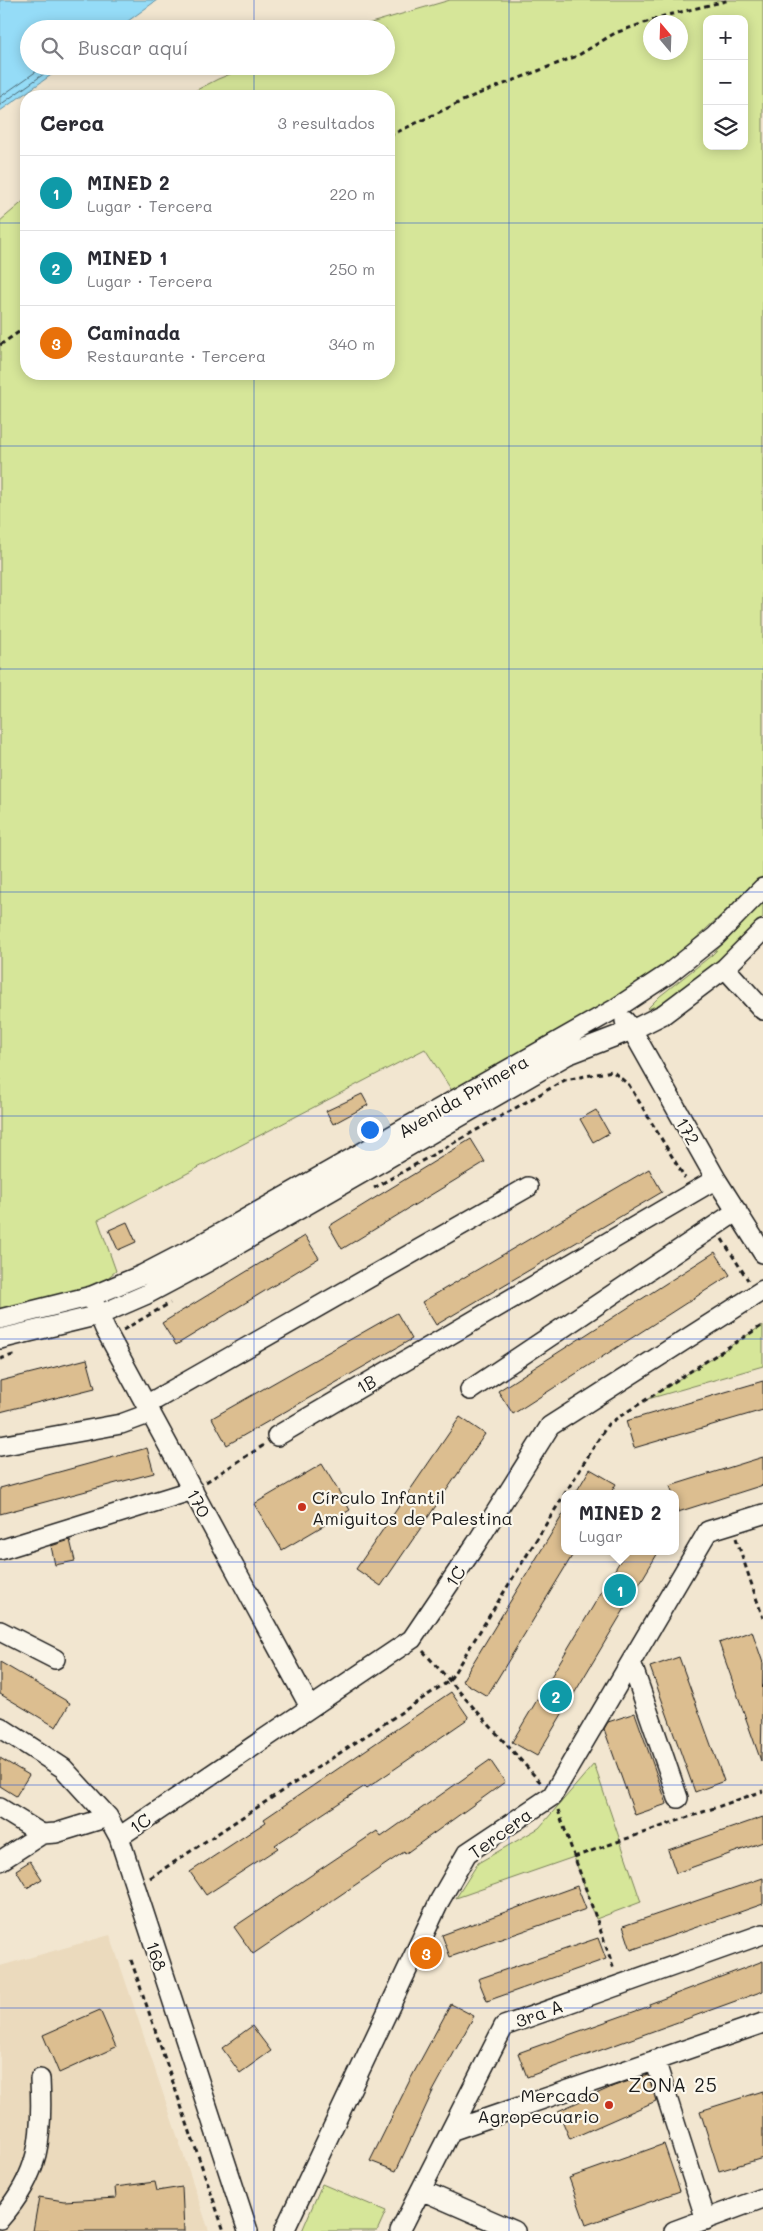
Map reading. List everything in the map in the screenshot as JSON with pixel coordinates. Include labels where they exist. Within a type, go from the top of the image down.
[{"type":"street","name":"Avenida Primera","points":[[0,1319],[92,1296],[142,1275],[194,1248],[614,1009],[668,974],[716,936],[763,888]]},
{"type":"street","name":"Avenida Primera","points":[[0,1339],[99,1314],[145,1295],[567,1055],[632,1030],[664,1014],[725,968],[763,930]]},
{"type":"street","points":[[725,968],[763,1010]]},
{"type":"street","name":"172","points":[[614,1009],[632,1030],[716,1179],[763,1253]]},
{"type":"street","name":"1B","points":[[277,1436],[716,1179]]},
{"type":"street","points":[[0,1446],[121,1424],[528,1187]]},
{"type":"street","points":[[470,1390],[737,1211]]},
{"type":"street","name":"1C","points":[[119,1837],[412,1639],[476,1544],[550,1426],[760,1292]]},
{"type":"street","name":"170","points":[[92,1296],[110,1337],[148,1409],[310,1707]]},
{"type":"street","points":[[0,1550],[192,1490]]},
{"type":"street","name":"Tercera","points":[[284,2231],[440,1900],[467,1853],[552,1796],[708,1531],[763,1514]]},
{"type":"street","points":[[0,1630],[55,1659]]},
{"type":"street","points":[[631,1662],[678,1798]]},
{"type":"street","name":"168","points":[[0,1728],[63,1768],[108,1817],[119,1837],[248,2231]]},
{"type":"street","points":[[0,1808],[42,1834]]},
{"type":"street","points":[[0,1861],[42,1834],[56,1833],[108,1817]]},
{"type":"street","name":"3ra A","points":[[400,2231],[453,2130],[504,2026],[763,1934]]},
{"type":"street","points":[[453,2130],[763,2023]]},
{"type":"street","points":[[655,2060],[706,2220]]},
{"type":"street","points":[[0,2219],[22,2192],[36,2156],[42,2113],[40,2079]]},
{"type":"street","points":[[421,2190],[515,2231]]},
{"type":"street","points":[[674,2231],[763,2198]]},
{"type":"path","points":[[395,133],[473,96],[577,56],[615,33],[664,16],[730,0]]},
{"type":"path","points":[[0,345],[20,331]]},
{"type":"path","points":[[367,1192],[565,1080],[612,1071],[629,1085],[693,1192]]},
{"type":"path","points":[[715,1227],[760,1292]]},
{"type":"path","points":[[110,1337],[178,1298]]},
{"type":"path","points":[[567,1490],[608,1424],[763,1325]]},
{"type":"path","points":[[192,1490],[277,1436]]},
{"type":"path","points":[[135,1888],[449,1681],[561,1500]]},
{"type":"path","points":[[732,1524],[763,1618]]},
{"type":"path","points":[[574,1856],[763,1791]]},
{"type":"path","points":[[132,1960],[224,2231]]},
{"type":"shaded area","points":[[110,1935],[209,2231],[0,2231],[0,1966]]},
{"type":"green space","points":[[450,0],[763,0],[763,876],[647,984],[460,1103],[425,1049],[98,1220],[116,1271],[85,1296],[0,1315],[0,221],[20,204],[20,380],[395,380],[395,90],[197,90],[228,75],[395,75],[395,20],[381,20]]},
{"type":"green space","points":[[763,902],[763,917],[744,937],[703,973],[661,1004],[647,1009],[660,996],[712,955]]},
{"type":"green space","points":[[763,1325],[763,1366],[648,1399]]},
{"type":"green space","points":[[594,1764],[641,1902],[596,1919],[574,1857],[456,1898],[478,1863],[539,1828]]},
{"type":"green space","points":[[322,2184],[386,2211],[377,2231],[302,2231]]},
{"type":"water","points":[[0,0],[157,0],[129,20],[20,20],[20,75],[51,75],[30,90],[20,90],[20,97],[0,111]]},
{"type":"building","points":[[362,1094],[368,1105],[333,1124],[326,1111]]},
{"type":"building","points":[[596,1110],[609,1133],[593,1142],[580,1119]]},
{"type":"building","points":[[471,1139],[485,1162],[342,1249],[329,1226]]},
{"type":"building","points":[[649,1169],[662,1192],[436,1325],[422,1302]]},
{"type":"building","points":[[127,1222],[136,1242],[118,1250],[109,1230]]},
{"type":"building","points":[[305,1236],[319,1258],[176,1345],[162,1323]]},
{"type":"building","points":[[715,1252],[730,1275],[513,1414],[498,1391]]},
{"type":"building","points":[[397,1313],[412,1339],[227,1445],[212,1418]]},
{"type":"building","points":[[87,1359],[95,1388],[0,1412],[0,1381]]},
{"type":"building","points":[[763,1381],[763,1410],[634,1448],[626,1421]]},
{"type":"building","points":[[460,1417],[485,1434],[381,1586],[356,1569]]},
{"type":"building","points":[[147,1448],[154,1473],[0,1514],[0,1488]]},
{"type":"building","points":[[763,1457],[763,1485],[679,1512],[679,1490],[672,1490],[670,1486]]},
{"type":"building","name":"Círculo Infantil Amiguitos de Palestina","points":[[322,1464],[350,1510],[282,1550],[254,1504]]},
{"type":"building","points":[[590,1469],[616,1484],[612,1490],[577,1490]]},
{"type":"building","points":[[561,1518],[561,1555],[573,1555],[487,1696],[462,1681]]},
{"type":"building","points":[[70,1540],[75,1561],[55,1565],[51,1546]]},
{"type":"building","points":[[624,1555],[657,1555],[537,1756],[512,1742]]},
{"type":"building","points":[[752,1631],[763,1663],[761,1761],[719,1643]]},
{"type":"building","points":[[679,1657],[724,1781],[695,1792],[650,1667]]},
{"type":"building","points":[[0,1662],[70,1703],[56,1727],[0,1694]]},
{"type":"building","points":[[451,1692],[469,1718],[367,1788],[365,1786],[275,1845],[278,1848],[206,1895],[190,1872],[266,1822],[264,1819]]},
{"type":"building","points":[[635,1713],[667,1804],[635,1815],[604,1729],[608,1722]]},
{"type":"building","points":[[0,1758],[29,1775],[16,1796],[0,1786]]},
{"type":"building","points":[[490,1760],[505,1782],[405,1854],[404,1852],[253,1954],[234,1927],[377,1831],[381,1837]]},
{"type":"building","points":[[763,1817],[763,1842],[676,1873],[668,1850]]},
{"type":"building","points":[[30,1861],[42,1879],[27,1888],[16,1870]]},
{"type":"building","points":[[763,1878],[763,1904],[631,1950],[623,1926]]},
{"type":"building","points":[[577,1886],[586,1909],[450,1957],[442,1935]]},
{"type":"building","points":[[598,1938],[606,1959],[487,2001],[478,1979]]},
{"type":"building","points":[[763,1961],[763,1991],[527,2077],[518,2053],[650,2006],[649,2004]]},
{"type":"building","points":[[451,2004],[474,2016],[432,2093],[396,2171],[370,2161],[411,2078]]},
{"type":"building","points":[[100,2010],[116,2047],[59,2073],[43,2035]]},
{"type":"building","points":[[252,2026],[271,2051],[240,2073],[222,2048]]},
{"type":"building","name":"Mercado Agropecuario","points":[[648,2075],[656,2101],[570,2139],[558,2111],[614,2086]]},
{"type":"building","points":[[763,2091],[763,2158],[719,2171],[700,2111]]},
{"type":"building","points":[[664,2144],[680,2191],[586,2225],[569,2178]]},
{"type":"building","points":[[155,2182],[157,2191],[182,2187],[184,2231],[33,2231],[39,2197],[64,2201],[116,2198],[115,2187]]},
{"type":"place","name":"Círculo Infantil Amiguitos de Palestina","points":[[302,1507]]},
{"type":"place","name":"MINED 2","points":[[620,1590]]},
{"type":"place","name":"MINED 1","points":[[556,1696]]},
{"type":"place","name":"Caminada","points":[[426,1953]]},
{"type":"place","name":"Mercado Agropecuario","points":[[609,2105]]},
{"type":"district","name":"ZONA 25","points":[[673,2084]]}]
